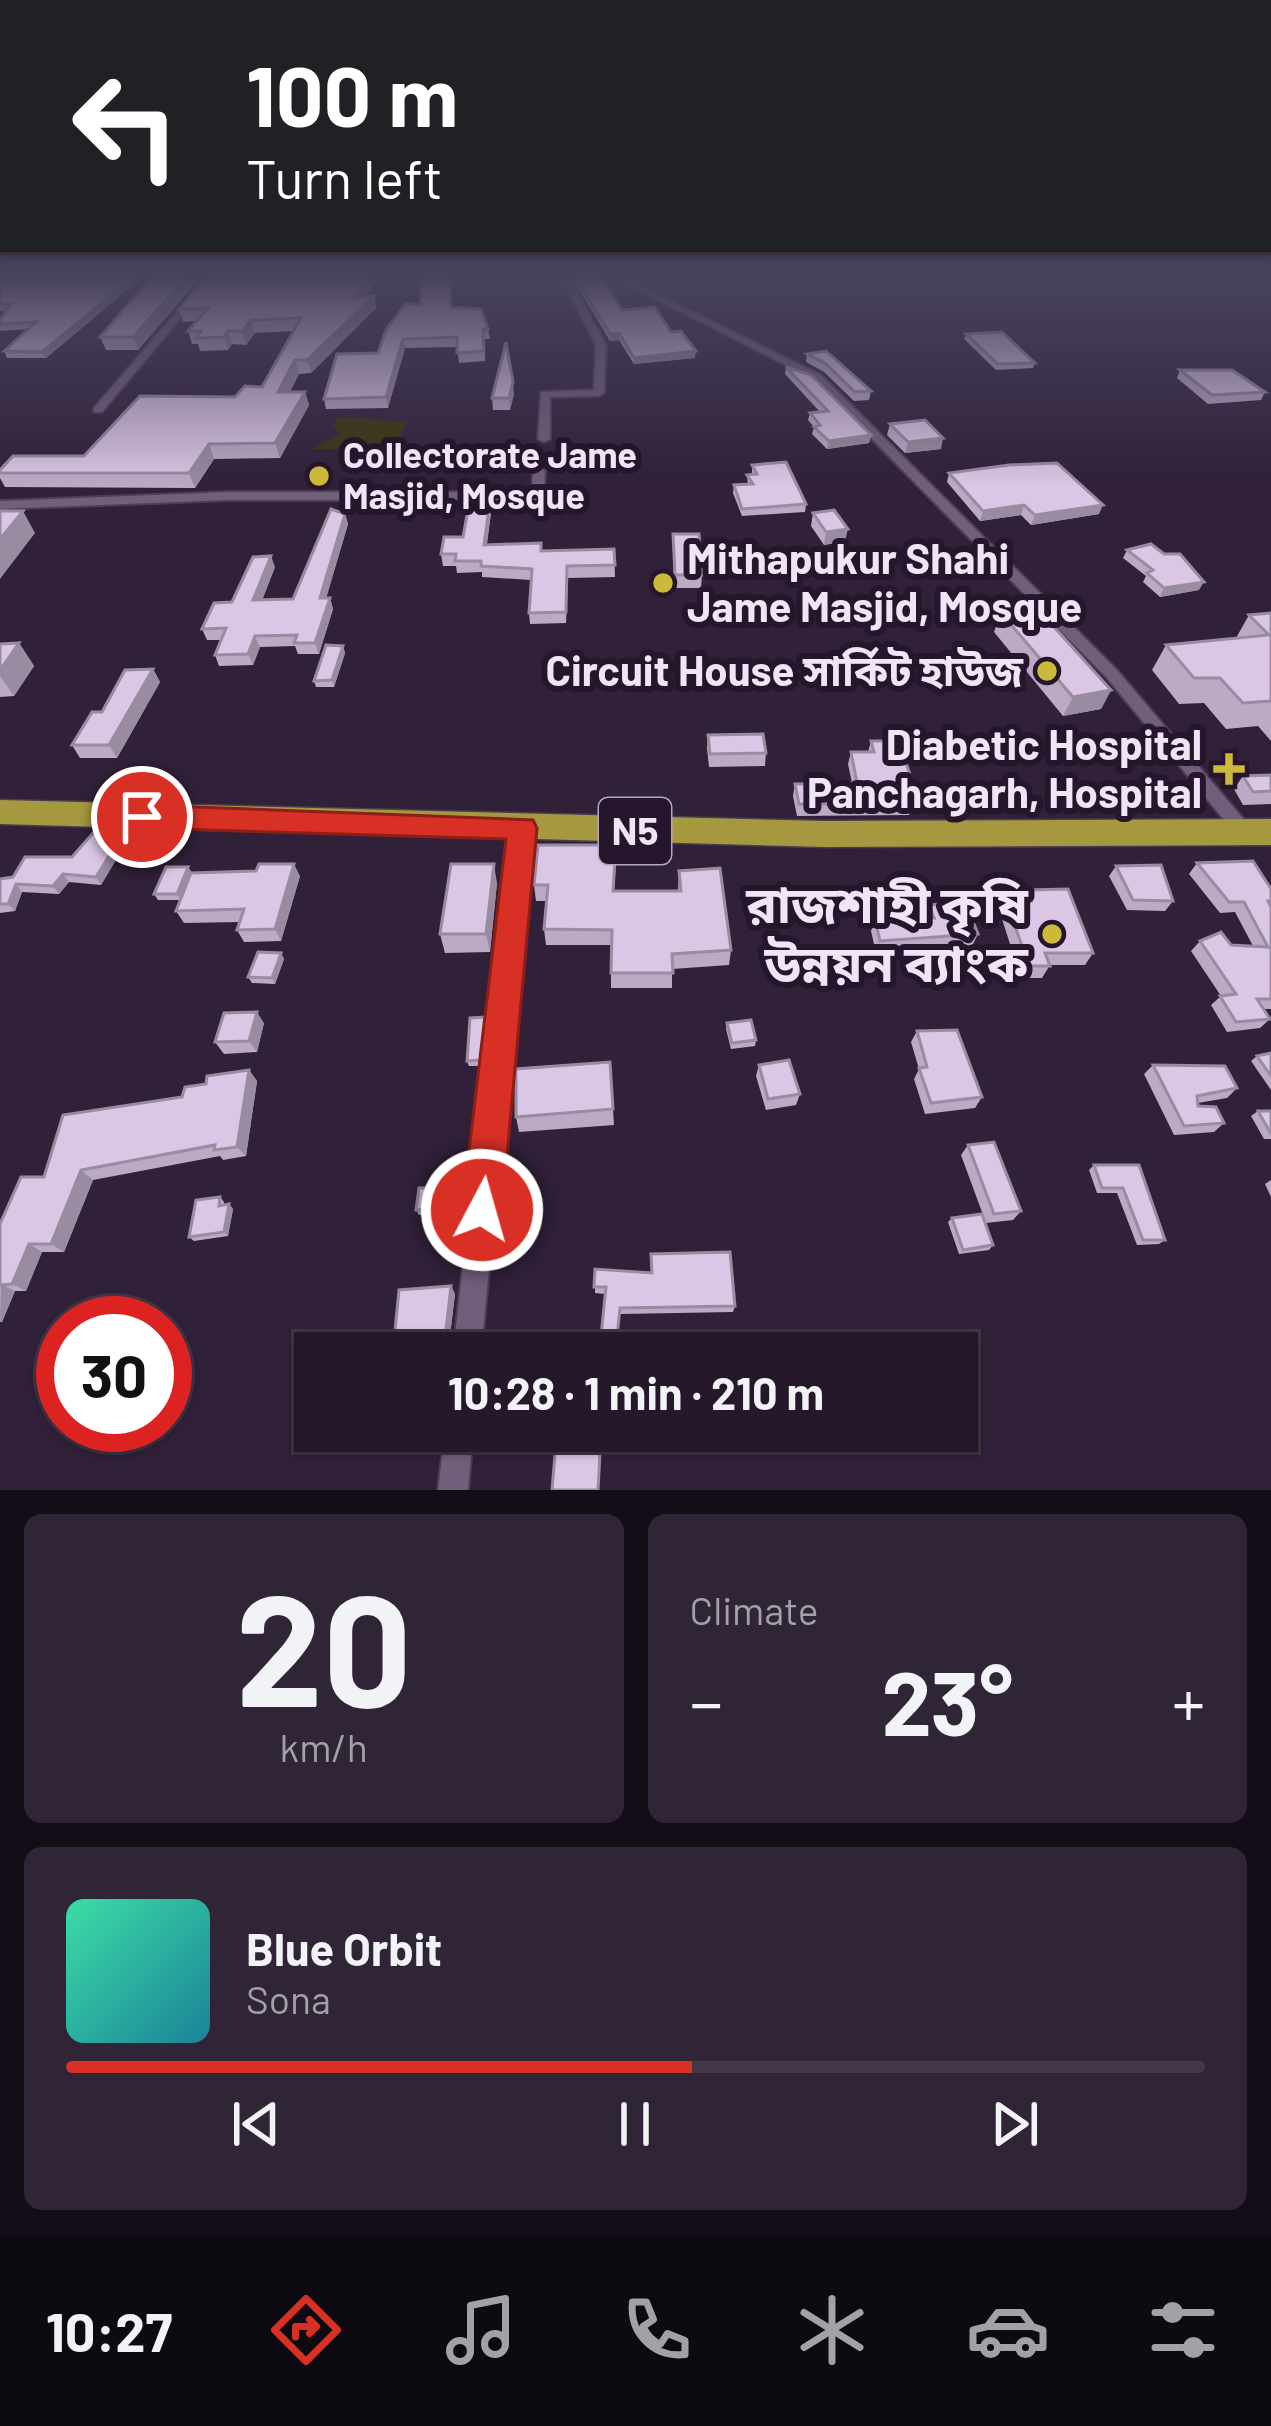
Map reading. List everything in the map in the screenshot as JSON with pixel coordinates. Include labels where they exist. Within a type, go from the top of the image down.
[{"type":"highway","name":"N5","points":[[0,812],[523,828],[1258,832]]},
{"type":"street","points":[[98,410],[150,349]]},
{"type":"street","points":[[544,439],[545,394],[599,393],[601,349]]},
{"type":"street","points":[[760,349],[817,377],[1112,674],[1258,832]]},
{"type":"street","points":[[0,505],[229,496],[538,496],[539,471]]},
{"type":"street","points":[[469,1332],[523,828]]},
{"type":"street","points":[[453,1490],[457,1452]]},
{"type":"shaded area","points":[[338,417],[406,422],[395,451],[312,449],[340,434],[333,425]]},
{"type":"building","points":[[7,349],[46,349],[42,352],[4,351]]},
{"type":"building","points":[[284,349],[319,349],[307,360],[295,360],[278,392],[305,392],[275,443],[209,444],[189,473],[0,473],[13,456],[84,456],[140,396],[235,397],[245,386],[262,387]]},
{"type":"building","points":[[380,349],[400,349],[386,397],[324,399],[337,354],[378,353]]},
{"type":"building","points":[[457,349],[484,349],[484,351],[457,353]]},
{"type":"building","points":[[507,349],[513,382],[509,398],[492,398]]},
{"type":"building","points":[[628,349],[696,351],[634,358]]},
{"type":"building","points":[[982,349],[1020,349],[1035,363],[998,364]]},
{"type":"building","points":[[826,351],[871,391],[855,392],[825,363],[807,354]]},
{"type":"building","points":[[786,367],[811,375],[871,435],[829,441],[814,427],[820,425],[810,413],[828,411]]},
{"type":"building","points":[[1180,370],[1232,370],[1265,392],[1212,395]]},
{"type":"building","points":[[925,420],[943,438],[908,442],[890,424]]},
{"type":"building","points":[[786,462],[806,504],[742,509],[734,485],[753,484],[747,475],[757,474],[752,465]]},
{"type":"building","points":[[1057,463],[1103,505],[1035,515],[1024,505],[983,511],[949,473],[1009,465]]},
{"type":"building","points":[[471,493],[491,493],[484,545],[541,543],[541,551],[614,549],[615,565],[567,566],[566,612],[529,613],[532,569],[481,566],[481,561],[455,561],[456,554],[441,554],[444,537],[463,537]]},
{"type":"building","points":[[331,509],[345,514],[320,598],[330,598],[315,643],[294,643],[297,635],[255,636],[248,654],[215,655],[226,628],[202,629],[214,603],[232,602],[253,557],[271,556],[253,600],[293,599]]},
{"type":"building","points":[[834,510],[848,529],[826,532],[813,513]]},
{"type":"building","points":[[0,511],[23,511],[0,539]]},
{"type":"building","points":[[673,534],[699,534],[702,575],[675,575]]},
{"type":"building","points":[[1151,544],[1164,554],[1180,554],[1204,582],[1164,588],[1147,573],[1153,570],[1127,550]]},
{"type":"building","points":[[1036,607],[1111,690],[1073,697],[1001,613]]},
{"type":"building","points":[[1271,613],[1271,701],[1243,703],[1220,678],[1194,678],[1166,645],[1269,635],[1249,615]]},
{"type":"building","points":[[19,643],[0,670],[0,644]]},
{"type":"building","points":[[326,645],[343,646],[332,680],[314,681]]},
{"type":"building","points":[[153,669],[109,745],[72,745],[92,712],[102,712],[125,670]]},
{"type":"building","points":[[763,734],[766,753],[710,754],[708,735]]},
{"type":"building","points":[[871,741],[898,741],[911,777],[903,777],[913,804],[799,804],[795,784],[857,783],[851,752],[874,752]]},
{"type":"building","points":[[1271,775],[1271,791],[1253,792],[1243,776]]},
{"type":"building","points":[[101,824],[144,826],[129,852],[112,851],[96,877],[63,874],[53,886],[16,884],[8,904],[0,904],[0,879],[13,877],[25,857],[72,857]]},
{"type":"building","points":[[538,845],[616,845],[613,891],[681,891],[679,871],[720,868],[731,950],[672,954],[673,973],[611,973],[612,930],[544,929],[548,885],[534,885]]},
{"type":"building","points":[[1253,861],[1271,889],[1271,999],[1257,999],[1270,1019],[1236,1022],[1220,996],[1236,994],[1200,941],[1221,932],[1231,945],[1268,947],[1244,902],[1229,902],[1197,863]]},
{"type":"building","points":[[259,864],[294,864],[275,929],[237,930],[244,909],[176,911],[191,873],[256,871]]},
{"type":"building","points":[[451,864],[494,864],[486,934],[440,934]]},
{"type":"building","points":[[1161,865],[1173,901],[1133,900],[1116,866]]},
{"type":"building","points":[[166,867],[188,867],[177,894],[154,894]]},
{"type":"building","points":[[1068,889],[1093,953],[1045,953],[1050,966],[1029,966],[1006,900],[1031,901],[1027,890]]},
{"type":"building","points":[[965,902],[978,934],[880,941],[875,919],[934,918],[929,905]]},
{"type":"building","points":[[258,952],[281,953],[272,978],[248,977]]},
{"type":"building","points":[[257,1012],[249,1041],[215,1042],[224,1013]]},
{"type":"building","points":[[485,1017],[480,1060],[467,1061],[470,1018]]},
{"type":"building","points":[[751,1020],[756,1040],[732,1043],[727,1023]]},
{"type":"building","points":[[957,1030],[982,1097],[931,1103],[919,1068],[927,1067],[917,1031]]},
{"type":"building","points":[[1271,1053],[1271,1076],[1257,1056]]},
{"type":"building","points":[[789,1060],[800,1094],[768,1099],[759,1065]]},
{"type":"building","points":[[610,1062],[613,1109],[516,1117],[516,1069]]},
{"type":"building","points":[[1153,1065],[1225,1066],[1237,1088],[1197,1096],[1198,1106],[1216,1107],[1224,1123],[1184,1126]]},
{"type":"building","points":[[249,1070],[237,1147],[214,1150],[215,1145],[81,1170],[51,1244],[29,1244],[12,1284],[0,1285],[0,1224],[21,1177],[44,1177],[63,1115],[182,1097],[185,1087],[206,1084],[207,1076]]},
{"type":"building","points":[[1258,1111],[1271,1111],[1271,1134]]},
{"type":"building","points":[[994,1142],[1021,1211],[994,1214],[968,1145]]},
{"type":"building","points":[[1094,1165],[1139,1165],[1165,1240],[1143,1240],[1123,1188],[1102,1188]]},
{"type":"building","points":[[464,1186],[462,1209],[416,1210],[419,1188]]},
{"type":"building","points":[[220,1197],[219,1206],[229,1204],[224,1232],[189,1237],[196,1200]]},
{"type":"building","points":[[982,1214],[993,1245],[963,1250],[952,1218]]},
{"type":"building","points":[[730,1252],[735,1306],[620,1308],[618,1332],[601,1332],[606,1287],[594,1287],[595,1269],[652,1273],[651,1254]]},
{"type":"building","points":[[451,1286],[446,1332],[395,1332],[399,1290]]},
{"type":"building","points":[[555,1452],[600,1452],[598,1490],[552,1490]]},
{"type":"place","name":"Collectorate Jame Masjid, Mosque","points":[[319,476]]},
{"type":"place","name":"Mithapukur Shahi Jame Masjid, Mosque","points":[[663,583]]},
{"type":"place","name":"Circuit House সার্কিট হাউজ","points":[[1047,671]]},
{"type":"place","name":"Diabetic Hospital Panchagarh, Hospital","points":[[1229,769]]},
{"type":"place","name":"রাজশাহী কৃষি উন্নয়ন ব্যাংক","points":[[1052,934]]},
{"type":"route","points":[[142,817],[523,828],[482,1210]]}]
